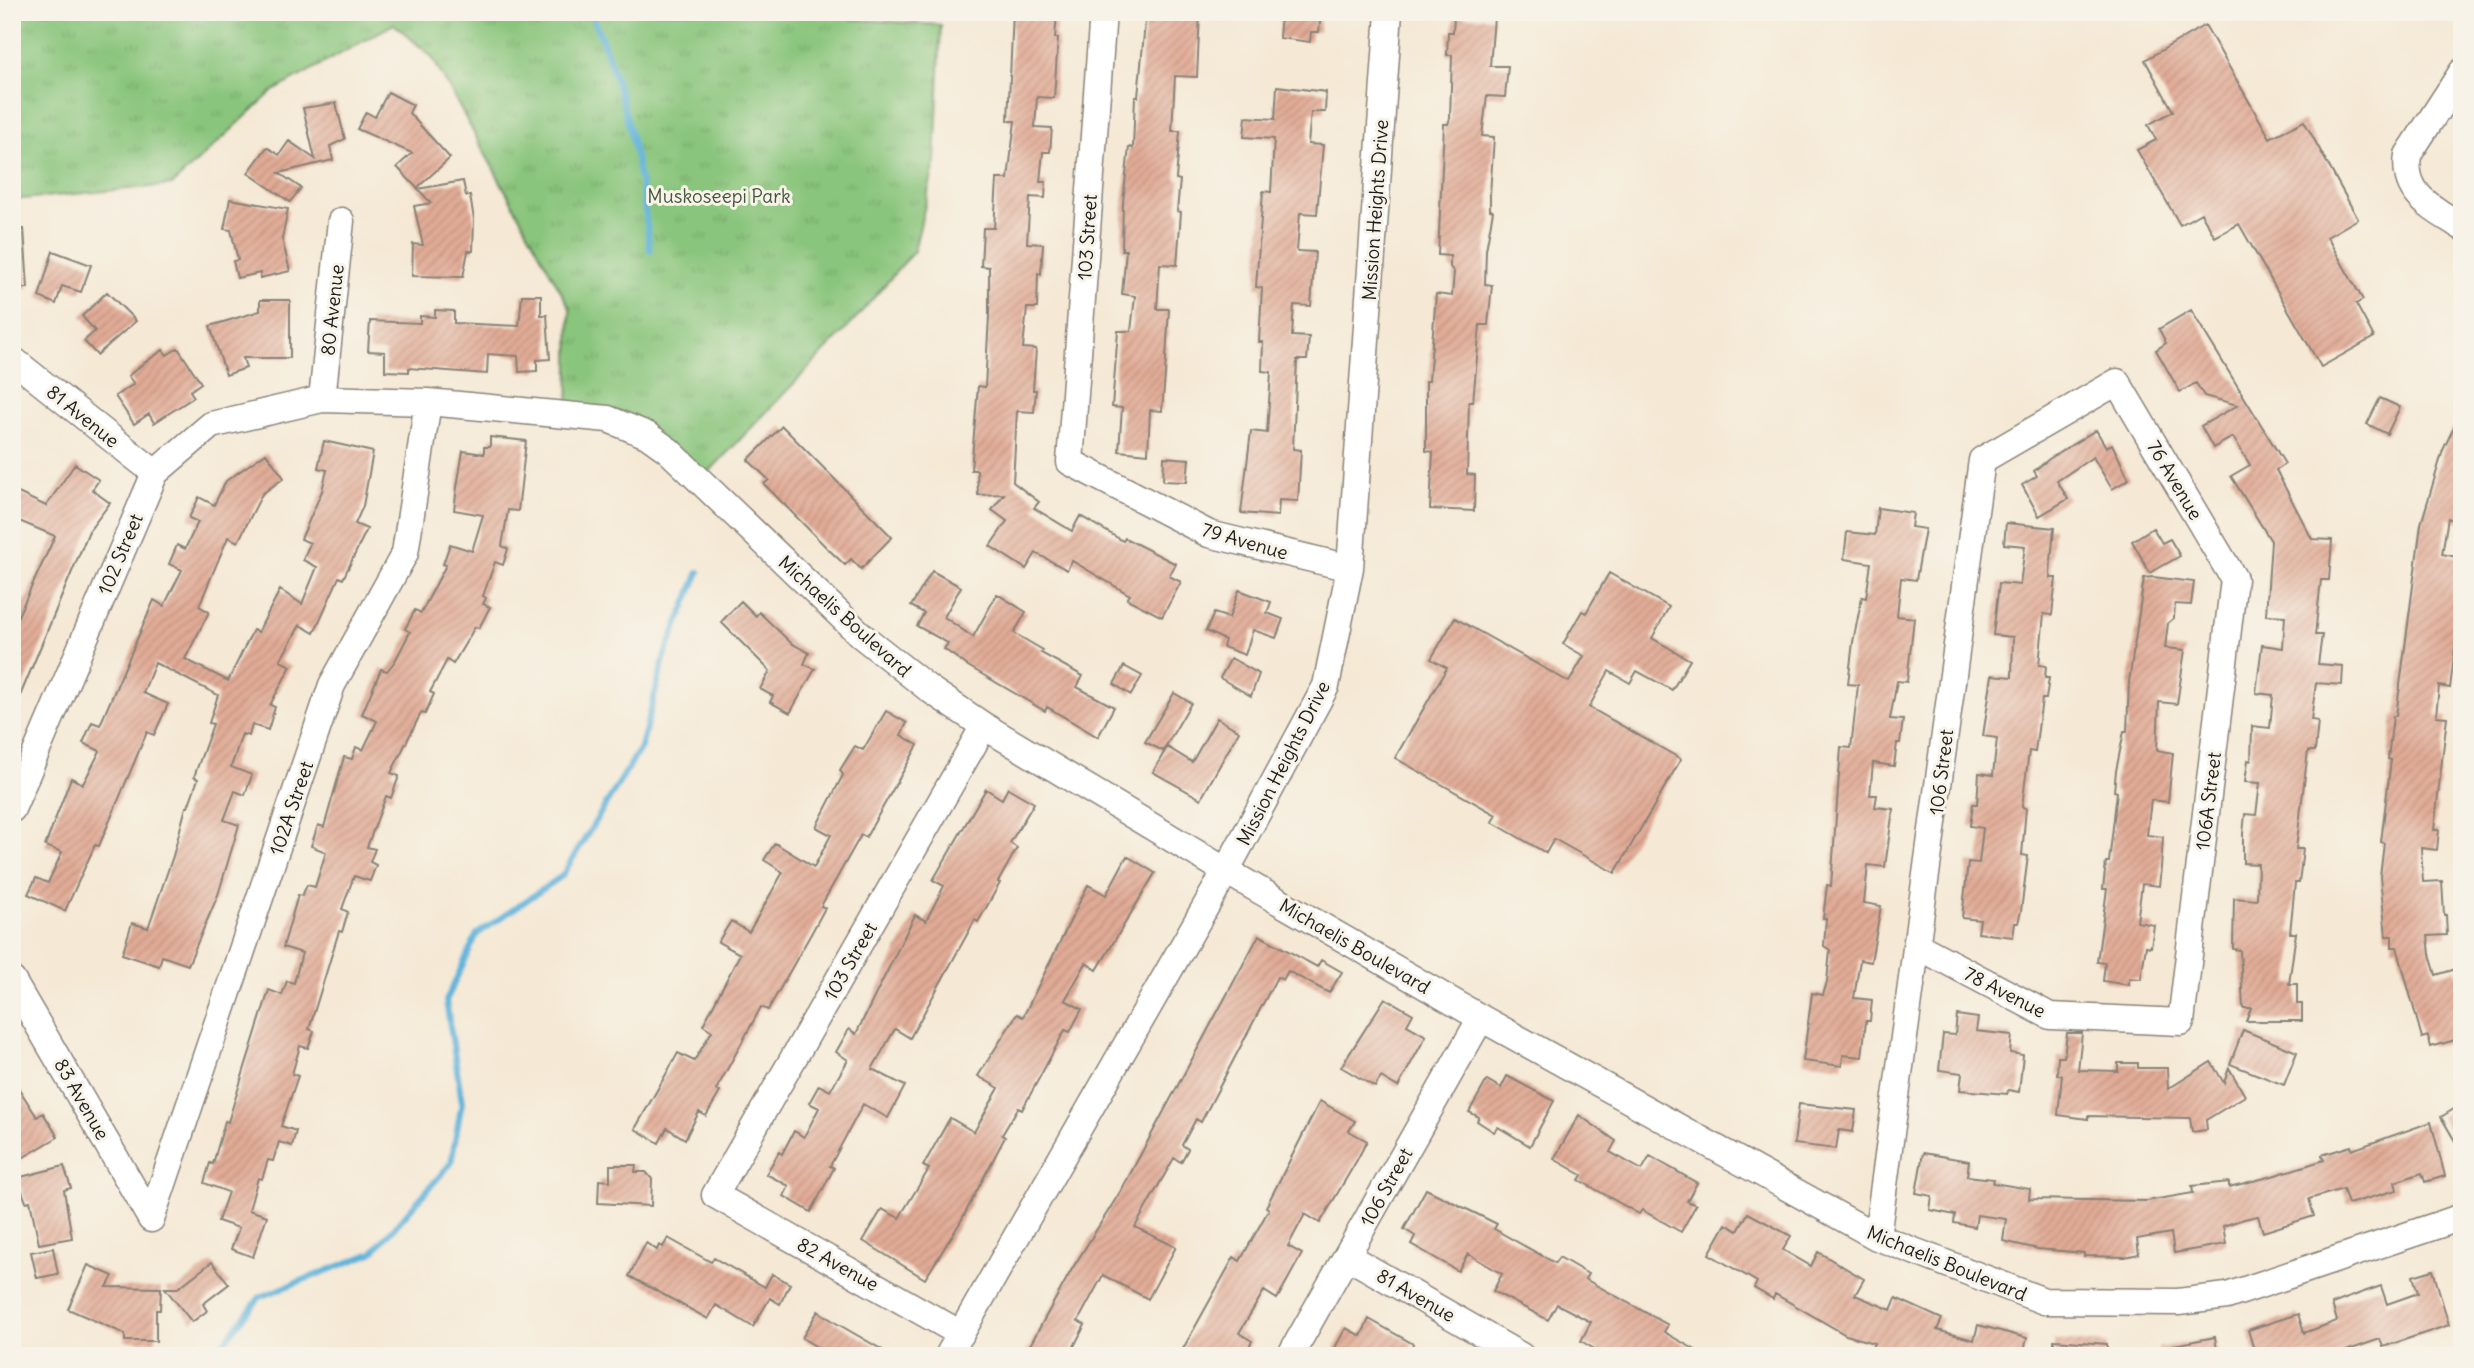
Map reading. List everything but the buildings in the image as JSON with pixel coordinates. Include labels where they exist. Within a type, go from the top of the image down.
[{"type":"street","name":"103 Street","points":[[1070,462],[1103,12]]},
{"type":"street","name":"Mission Heights Drive","points":[[955,1345],[1226,872],[1326,686],[1350,568],[1389,12]]},
{"type":"street","points":[[2462,72],[2408,155],[2408,182],[2423,202],[2462,228]]},
{"type":"street","name":"80 Avenue","points":[[322,399],[341,221]]},
{"type":"street","name":"81 Avenue","points":[[12,359],[155,473]]},
{"type":"street","name":"76 Avenue","points":[[2117,382],[2234,579]]},
{"type":"street","name":"106 Street","points":[[1877,1237],[1982,460],[2117,382]]},
{"type":"street","name":"Michaelis Boulevard","points":[[322,399],[428,402],[608,419],[647,435],[701,480],[862,636],[929,689],[984,726],[1226,872],[1481,1018],[1877,1237],[2044,1301],[2178,1302],[2227,1296],[2462,1217]]},
{"type":"street","name":"102 Street","points":[[12,810],[23,749],[155,473],[211,425],[322,399]]},
{"type":"street","name":"102A Street","points":[[151,1219],[332,685],[405,553],[428,402]]},
{"type":"street","name":"79 Avenue","points":[[1070,462],[1209,534],[1350,568]]},
{"type":"street","name":"106A Street","points":[[2181,1022],[2234,579]]},
{"type":"street","name":"103 Street","points":[[715,1195],[984,726]]},
{"type":"street","name":"78 Avenue","points":[[1918,946],[2050,1016],[2181,1022]]},
{"type":"street","name":"83 Avenue","points":[[12,980],[151,1219]]},
{"type":"street","name":"106 Street","points":[[1290,1356],[1481,1018]]},
{"type":"street","name":"82 Avenue","points":[[715,1195],[955,1345]]},
{"type":"street","name":"81 Avenue","points":[[1347,1256],[1521,1356]]},
{"type":"green space","name":"Muskoseepi Park","points":[[12,12],[849,12],[850,19],[941,25],[935,163],[914,251],[851,324],[701,480],[668,450],[568,414],[570,308],[432,57],[394,24],[272,92],[172,185],[12,200]]},
{"type":"waterway","points":[[591,12],[613,70],[630,129],[642,189],[650,251]]},
{"type":"waterway","points":[[213,1356],[260,1297],[372,1253],[451,1163],[462,1102],[446,1001],[477,934],[562,876],[641,747],[665,655],[699,572]]}]
